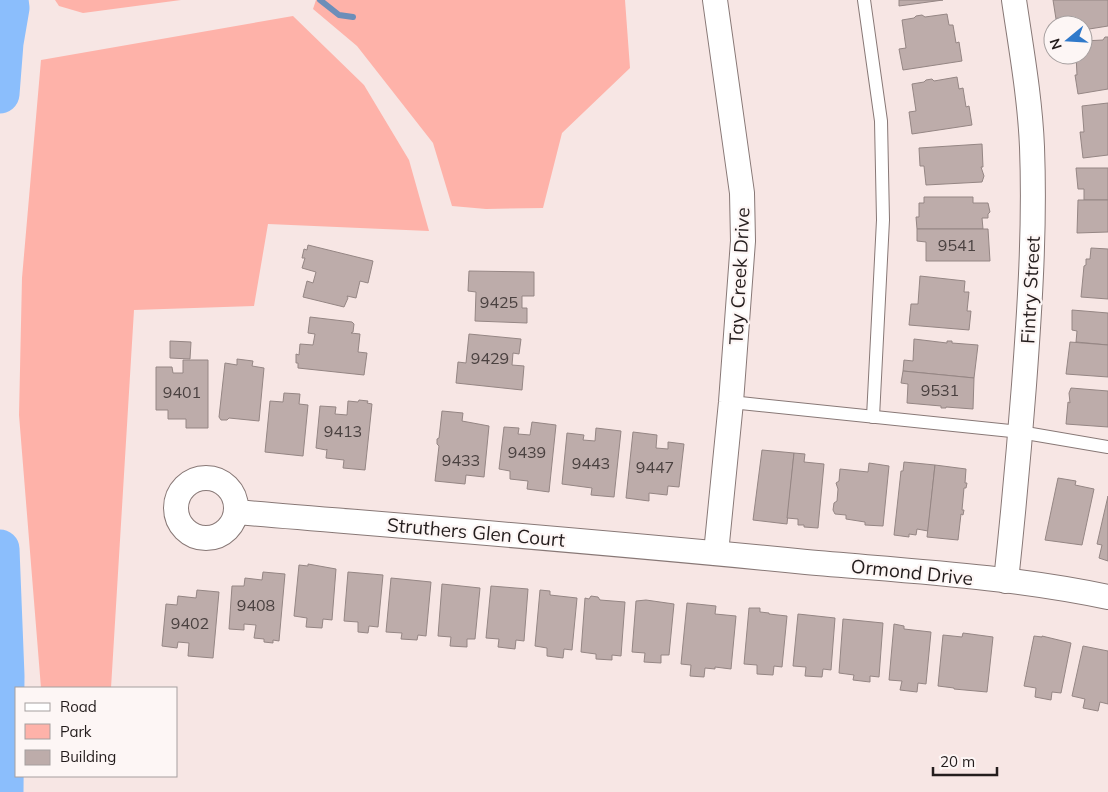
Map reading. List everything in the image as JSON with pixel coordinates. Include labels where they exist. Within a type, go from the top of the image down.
[{"type":"street","name":"Tay Creek Drive","points":[[715,0],[742,194],[742,241],[731,402],[716,553]]},
{"type":"street","name":"Fintry Street","points":[[1006,581],[1031,296],[1034,224],[1032,144],[1014,0]]},
{"type":"street","name":"Struthers Glen Court","points":[[236,512],[716,553]]},
{"type":"street","name":"Ormond Drive","points":[[716,553],[1006,581],[1108,597]]},
{"type":"lane","points":[[864,0],[881,121],[882,151],[883,220],[873,417]]},
{"type":"lane","points":[[731,402],[1020,432],[1108,447]]},
{"type":"green space","points":[[55,0],[181,0],[83,13],[59,6]]},
{"type":"green space","points":[[316,0],[625,0],[630,68],[562,133],[543,208],[486,209],[452,206],[433,143],[357,46],[313,9]]},
{"type":"green space","points":[[293,16],[364,85],[409,160],[429,231],[268,224],[254,306],[134,310],[111,687],[41,687],[19,415],[22,278],[41,60]]},
{"type":"building","points":[[899,0],[943,0],[899,6]]},
{"type":"building","points":[[1053,0],[1108,0],[1108,26],[1093,28],[1093,15],[1055,15]]},
{"type":"building","points":[[947,14],[949,25],[953,25],[956,43],[959,42],[962,61],[903,70],[899,49],[906,48],[902,20],[922,15],[925,17]]},
{"type":"building","points":[[1105,37],[1108,37],[1108,89],[1078,94],[1075,75],[1077,75],[1076,65],[1093,65],[1093,40],[1103,40]]},
{"type":"building","points":[[957,77],[959,89],[963,88],[966,107],[969,106],[972,125],[912,134],[909,112],[916,111],[912,84],[932,79],[934,81]]},
{"type":"building","points":[[1108,103],[1108,155],[1083,158],[1080,132],[1084,132],[1082,106]]},
{"type":"building","points":[[982,144],[983,167],[981,167],[984,176],[982,182],[926,185],[924,166],[920,166],[919,148]]},
{"type":"building","points":[[1076,168],[1108,168],[1108,200],[1084,200],[1084,189],[1078,189]]},
{"type":"building","points":[[924,197],[973,197],[973,203],[988,203],[990,212],[988,218],[982,218],[983,229],[917,229],[916,217],[919,217],[919,203],[924,203]]},
{"type":"building","points":[[1078,200],[1108,200],[1108,232],[1077,233]]},
{"type":"building","points":[[917,229],[988,229],[990,261],[926,261],[926,242],[917,241]]},
{"type":"building","points":[[308,245],[373,261],[368,283],[360,281],[356,298],[347,296],[344,307],[303,297],[307,281],[313,283],[316,272],[302,268],[305,258],[302,258],[304,249],[307,250]]},
{"type":"building","points":[[1091,248],[1108,249],[1108,299],[1081,297],[1084,266],[1086,265],[1086,259],[1090,259]]},
{"type":"building","points":[[469,271],[534,272],[534,296],[522,296],[522,308],[527,308],[527,323],[475,321],[476,292],[468,291]]},
{"type":"building","points":[[920,276],[965,281],[964,292],[969,292],[967,311],[971,311],[969,330],[909,325],[911,304],[918,304]]},
{"type":"building","points":[[1072,310],[1108,313],[1108,345],[1076,342],[1077,331],[1072,330]]},
{"type":"building","points":[[310,317],[352,322],[354,324],[353,332],[351,333],[360,334],[358,352],[367,353],[364,375],[298,368],[296,354],[299,355],[300,344],[313,345],[315,334],[308,333]]},
{"type":"building","points":[[469,334],[521,339],[519,354],[513,353],[512,365],[524,366],[522,390],[456,383],[458,362],[466,363]]},
{"type":"building","points":[[914,339],[947,343],[947,341],[952,341],[952,343],[978,345],[974,378],[903,371],[904,360],[913,361]]},
{"type":"building","points":[[170,341],[191,342],[190,359],[170,358]]},
{"type":"building","points":[[1070,342],[1108,345],[1108,377],[1066,374]]},
{"type":"building","points":[[237,359],[253,361],[252,366],[264,368],[259,421],[229,418],[221,420],[219,417],[225,363],[237,365]]},
{"type":"building","points":[[183,360],[208,360],[208,428],[186,428],[186,419],[168,419],[168,410],[156,410],[156,367],[172,367],[173,373],[183,373]]},
{"type":"building","points":[[903,371],[974,378],[973,409],[941,408],[941,406],[907,403],[908,384],[901,383]]},
{"type":"building","points":[[1071,388],[1108,391],[1108,427],[1066,424]]},
{"type":"building","points":[[284,393],[300,394],[299,404],[308,405],[303,456],[265,452],[270,401],[283,402]]},
{"type":"building","points":[[359,400],[368,401],[367,403],[372,404],[365,470],[343,468],[344,460],[326,458],[327,449],[316,448],[320,406],[336,407],[335,414],[347,415],[348,401],[358,402]]},
{"type":"building","points":[[442,411],[463,413],[462,421],[489,426],[484,477],[466,475],[465,484],[435,481],[439,446],[437,439],[439,438]]},
{"type":"building","points":[[532,422],[556,425],[549,492],[527,489],[528,481],[510,479],[510,471],[499,469],[504,427],[519,428],[518,434],[530,435]]},
{"type":"building","points":[[596,428],[621,431],[614,497],[591,495],[592,488],[562,484],[567,433],[584,435],[583,440],[595,441]]},
{"type":"building","points":[[633,432],[657,435],[656,448],[668,449],[668,442],[684,444],[679,487],[668,486],[667,495],[649,493],[649,501],[626,498]]},
{"type":"building","points":[[762,450],[794,453],[787,524],[753,520]]},
{"type":"building","points":[[794,453],[805,454],[804,462],[824,464],[818,528],[804,527],[804,525],[798,525],[798,519],[787,518]]},
{"type":"building","points":[[904,462],[935,465],[928,531],[917,529],[916,535],[909,534],[909,537],[894,535],[901,471],[903,471]]},
{"type":"building","points":[[869,463],[889,466],[883,526],[865,525],[865,522],[846,519],[846,515],[835,514],[833,510],[834,503],[837,501],[838,489],[836,483],[839,481],[840,469],[868,472]]},
{"type":"building","points":[[935,465],[966,469],[965,483],[967,483],[966,488],[964,488],[962,510],[964,510],[963,515],[961,514],[958,540],[927,537]]},
{"type":"building","points":[[1058,478],[1076,481],[1075,485],[1094,489],[1082,545],[1045,540]]},
{"type":"building","points":[[1108,496],[1108,561],[1099,558],[1102,545],[1097,544]]},
{"type":"building","points":[[308,564],[336,569],[332,620],[323,619],[322,628],[306,627],[307,618],[294,616],[299,565],[308,566]]},
{"type":"building","points":[[263,572],[285,574],[279,641],[273,640],[273,643],[264,642],[264,639],[254,638],[256,625],[244,624],[244,630],[229,629],[232,586],[244,586],[245,578],[262,580]]},
{"type":"building","points":[[348,572],[383,575],[378,627],[369,626],[368,633],[358,632],[358,622],[344,621]]},
{"type":"building","points":[[391,578],[431,582],[426,636],[418,635],[417,640],[401,639],[402,633],[386,632]]},
{"type":"building","points":[[442,584],[480,588],[475,639],[467,639],[467,647],[450,646],[451,637],[438,636]]},
{"type":"building","points":[[491,586],[528,589],[524,641],[516,640],[515,649],[498,647],[499,639],[486,638]]},
{"type":"building","points":[[197,590],[219,592],[213,658],[188,656],[189,643],[178,642],[177,648],[162,646],[166,604],[177,605],[178,596],[196,598]]},
{"type":"building","points":[[540,590],[550,591],[550,595],[577,598],[572,650],[564,649],[563,658],[547,656],[547,648],[535,646]]},
{"type":"building","points":[[591,596],[598,597],[600,600],[625,602],[621,656],[612,655],[612,660],[596,659],[596,654],[581,652],[585,598],[589,599]]},
{"type":"building","points":[[646,600],[674,604],[669,655],[661,655],[661,663],[644,662],[645,653],[632,652],[636,601]]},
{"type":"building","points":[[687,603],[716,606],[715,614],[736,616],[731,669],[705,668],[704,677],[690,676],[691,665],[681,664]]},
{"type":"building","points":[[749,608],[760,608],[760,612],[787,616],[782,667],[774,666],[773,675],[757,674],[757,665],[744,664]]},
{"type":"building","points":[[798,614],[835,618],[831,670],[823,669],[822,677],[805,676],[806,667],[793,666]]},
{"type":"building","points":[[843,619],[883,623],[879,677],[870,676],[870,682],[853,680],[854,675],[839,673]]},
{"type":"building","points":[[894,624],[904,626],[904,629],[931,632],[926,684],[918,683],[917,692],[900,690],[902,681],[889,680]]},
{"type":"building","points":[[963,633],[993,637],[987,692],[938,686],[943,635],[962,637]]},
{"type":"building","points":[[1034,636],[1071,643],[1061,693],[1052,692],[1051,700],[1035,697],[1036,688],[1024,686]]},
{"type":"building","points":[[1083,646],[1108,651],[1108,704],[1100,702],[1098,711],[1083,708],[1085,699],[1072,696]]},
{"type":"waterway","points":[[0,94],[4,43],[10,8],[9,0]]},
{"type":"waterway","points":[[320,0],[339,15],[353,17]]},
{"type":"waterway","points":[[0,549],[5,676],[4,792]]}]
